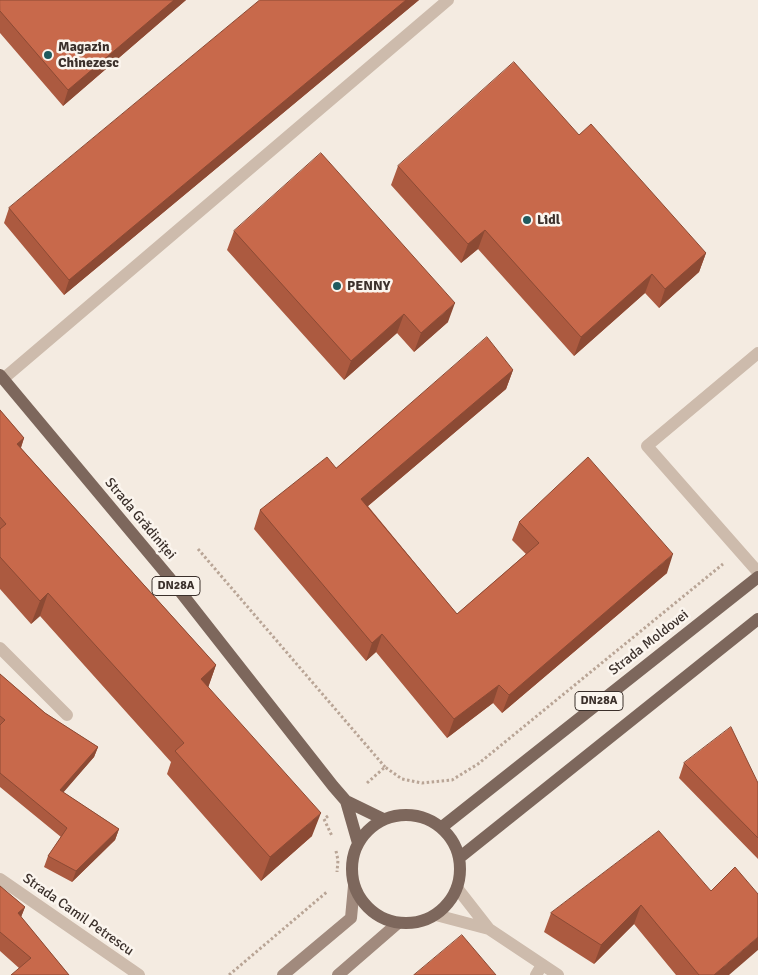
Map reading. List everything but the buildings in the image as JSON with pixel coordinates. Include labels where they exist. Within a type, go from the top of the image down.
[{"type":"main road","name":"Strada Grădiniței","points":[[1,377],[168,576],[346,801],[358,843]]},
{"type":"main road","name":"Strada Moldovei","points":[[442,827],[758,577]]},
{"type":"main road","name":"DN28A","points":[[459,858],[758,619]]},
{"type":"main road","name":"Strada Grădiniței","points":[[346,801],[383,819]]},
{"type":"main road","name":"DN28A","points":[[351,918],[354,886],[352,864],[358,843],[368,829],[383,819],[411,814],[427,818],[442,827]]},
{"type":"main road","points":[[354,886],[358,895],[370,910],[379,916],[398,923],[408,924],[436,915],[445,908],[457,888],[461,872],[459,858],[452,840],[442,827]]},
{"type":"main road","points":[[283,975],[351,918]]},
{"type":"main road","points":[[338,975],[398,923]]},
{"type":"street","points":[[1,377],[448,0]]},
{"type":"street","points":[[758,353],[647,446],[758,572]]},
{"type":"street","points":[[0,648],[67,715]]},
{"type":"street","name":"Strada Camil Petrescu","points":[[0,879],[139,975]]},
{"type":"street","points":[[457,888],[488,929],[539,970],[558,975]]},
{"type":"street","points":[[436,915],[488,929]]},
{"type":"path","points":[[198,549],[385,767],[402,779],[422,783],[452,780],[486,758],[739,551]]},
{"type":"path","points":[[367,783],[385,767]]},
{"type":"path","points":[[332,836],[324,819],[346,801]]},
{"type":"path","points":[[336,845],[338,860],[336,877]]},
{"type":"path","points":[[228,975],[328,891],[332,884]]},
{"type":"path","points":[[328,891],[351,918]]},
{"type":"place","name":"Magazin Chinezesc","points":[[48,55]]},
{"type":"place","name":"Lidl","points":[[527,220]]},
{"type":"place","name":"PENNY","points":[[337,286]]}]
